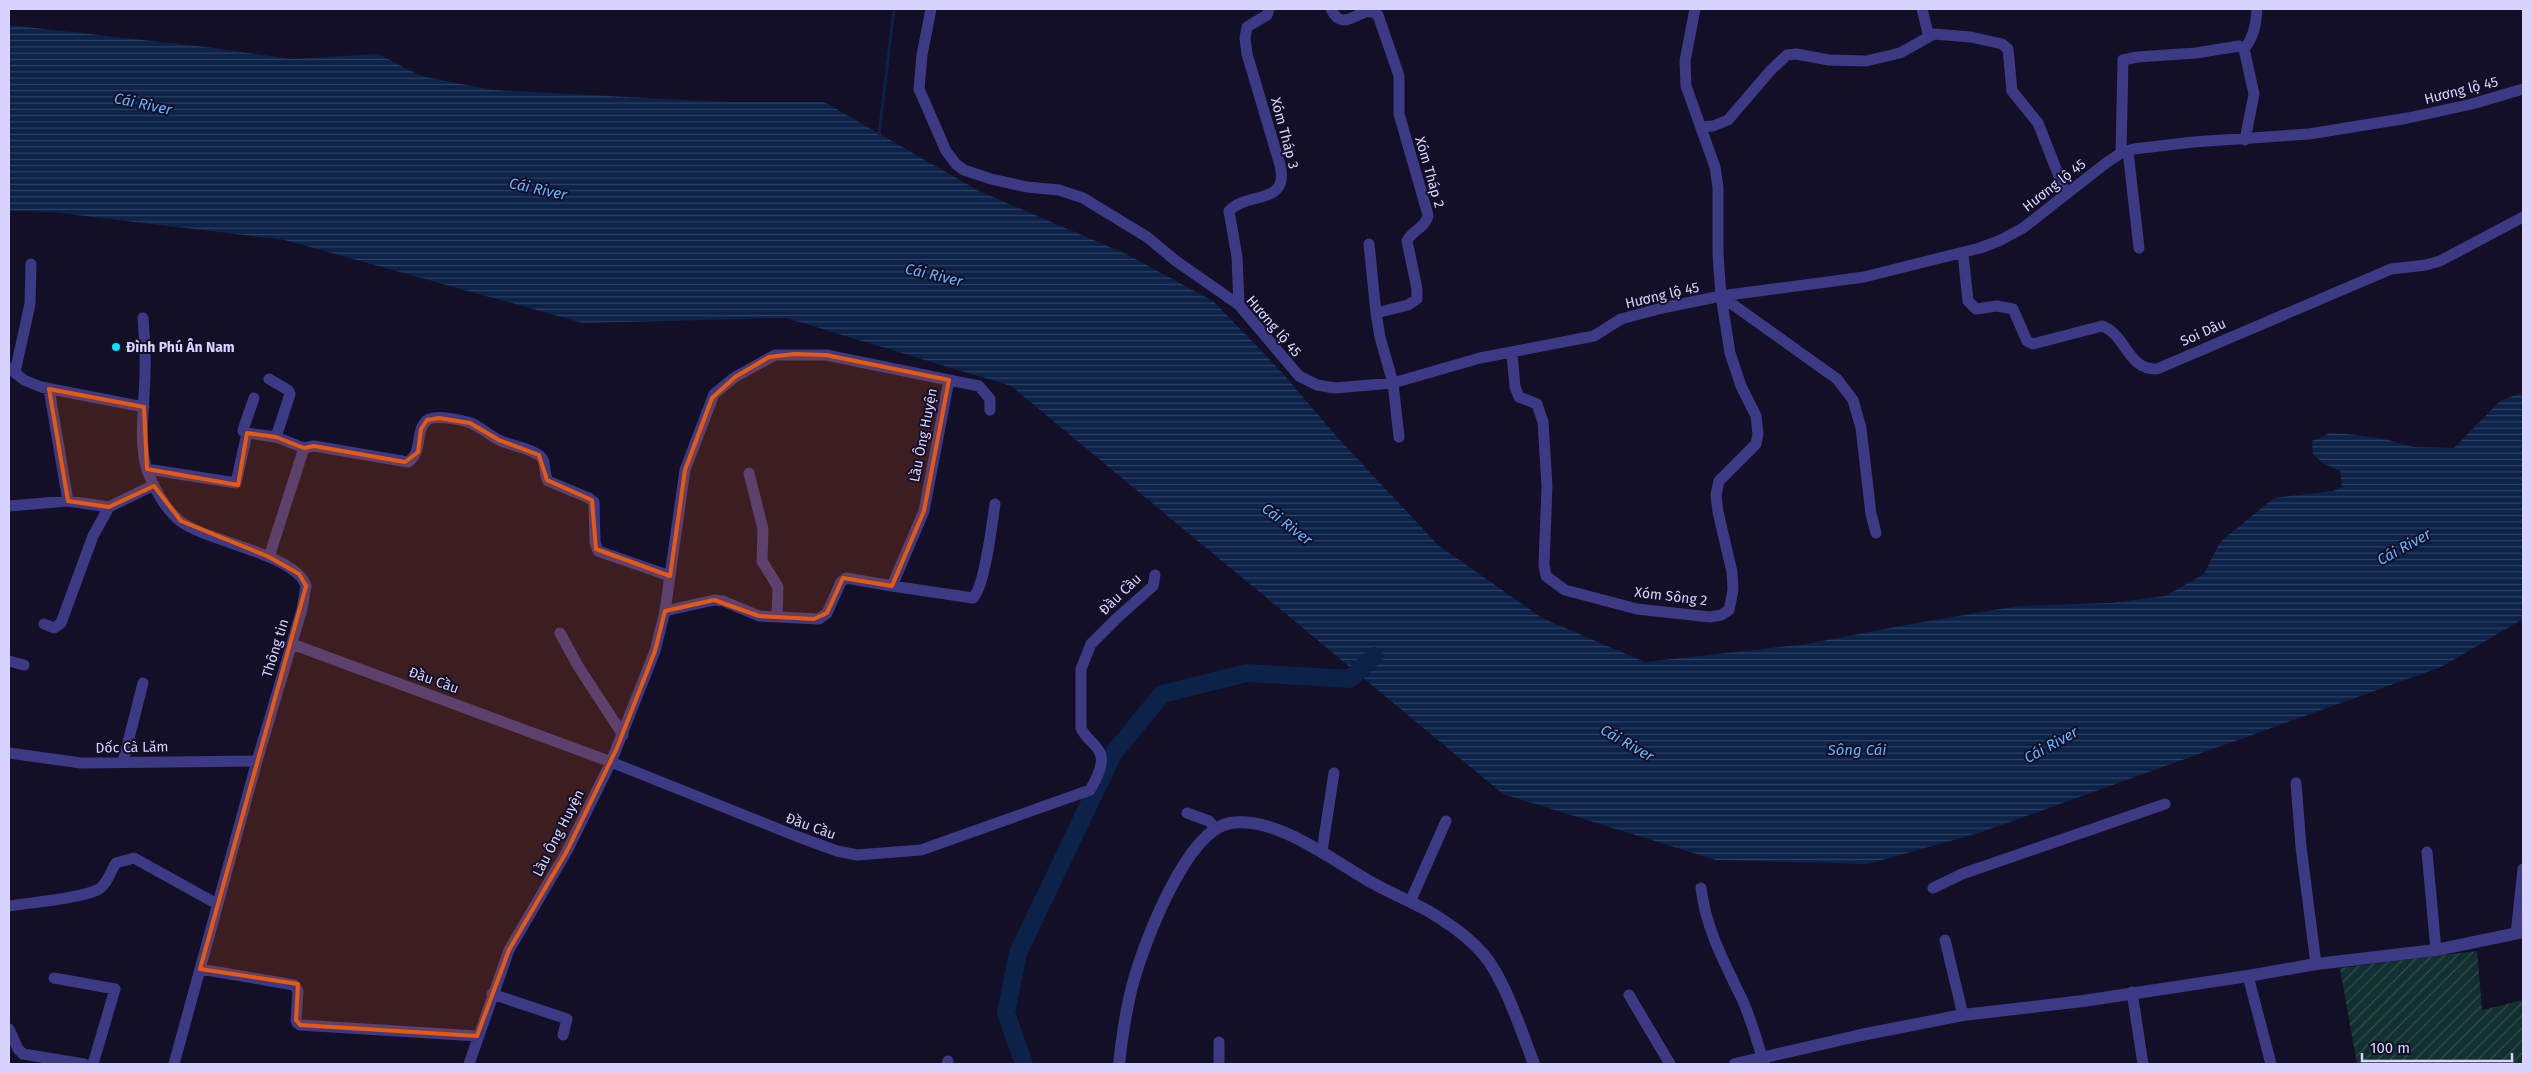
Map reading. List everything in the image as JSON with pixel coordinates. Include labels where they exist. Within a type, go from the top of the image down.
[{"type":"street","name":"Hương lộ 45","points":[[931,9],[920,70],[919,89],[946,151],[956,164],[964,170],[1004,182],[1076,194],[1147,237],[1183,266],[1239,305],[1291,368],[1308,382],[1335,388],[1393,383],[1480,358],[1594,336],[1621,319],[1721,296],[1864,277],[1962,253],[2007,237],[2124,152],[2193,142],[2245,140],[2309,134],[2408,118],[2472,104],[2523,89]]},
{"type":"street","name":"Xóm Tháp 3","points":[[1239,305],[1237,257],[1229,211],[1275,191],[1282,180],[1247,54],[1245,38],[1247,27],[1267,15],[1269,9]]},
{"type":"street","name":"Xóm Tháp 2","points":[[1332,9],[1336,18],[1342,20],[1373,12],[1380,20],[1399,76],[1399,114],[1428,215],[1425,224],[1409,236],[1407,240],[1417,289],[1416,299],[1408,305],[1376,313]]},
{"type":"street","points":[[1696,9],[1686,54],[1686,86],[1715,167],[1718,187],[1718,254],[1721,296],[1838,379],[1853,400],[1861,428],[1871,514],[1876,533]]},
{"type":"street","points":[[1922,9],[1929,37]]},
{"type":"street","points":[[2244,48],[2250,42],[2256,26],[2257,9]]},
{"type":"street","points":[[1701,127],[1713,126],[1728,120],[1765,76],[1787,55],[1796,54],[1828,60],[1866,61],[1900,52],[1934,34],[1972,37],[2002,44],[2008,49],[2012,91],[2038,123],[2066,194]]},
{"type":"street","points":[[2139,248],[2124,152],[2123,60],[2137,56],[2196,53],[2239,46],[2244,48]]},
{"type":"street","points":[[2244,48],[2254,94],[2245,140]]},
{"type":"street","name":"Soi Dâu","points":[[1962,253],[1968,301],[1976,309],[1997,306],[2013,309],[2027,341],[2033,344],[2102,326],[2110,328],[2134,361],[2148,370],[2157,369],[2391,268],[2426,265],[2440,261],[2523,217]]},
{"type":"street","points":[[1369,244],[1376,313],[1380,337],[1393,383],[1399,437]]},
{"type":"street","points":[[31,264],[30,304],[12,370],[30,382],[49,389],[144,407]]},
{"type":"street","name":"Xóm Sông 2","points":[[1512,353],[1514,387],[1518,398],[1537,404],[1543,422],[1547,486],[1544,565],[1546,576],[1565,590],[1637,608],[1696,617],[1722,615],[1729,610],[1733,590],[1716,495],[1719,481],[1756,444],[1758,434],[1756,416],[1741,386],[1730,353],[1721,296]]},
{"type":"street","name":"Thông tin","points":[[143,318],[144,454],[147,469],[154,485],[175,516],[189,527],[269,557],[299,574],[306,586],[306,595],[256,761],[174,1064]]},
{"type":"street","name":"Lầu Ông Huyện","points":[[469,1064],[492,994],[514,940],[567,850],[623,735],[655,651],[665,611],[685,470],[712,398],[735,378],[769,357],[794,354],[826,355],[949,380],[924,511],[892,586]]},
{"type":"street","points":[[269,379],[288,390],[290,394],[276,437]]},
{"type":"street","points":[[949,380],[982,388],[990,399],[990,410]]},
{"type":"street","points":[[49,389],[68,501]]},
{"type":"street","points":[[254,398],[243,431],[247,433],[276,437],[304,448],[314,446],[408,462],[418,452],[421,429],[427,420],[439,418],[470,423],[499,440],[539,455],[544,461],[548,481],[592,500],[596,506],[595,542],[598,551],[670,576]]},
{"type":"street","points":[[147,469],[236,483],[247,433]]},
{"type":"street","points":[[269,557],[304,448]]},
{"type":"street","points":[[749,473],[763,529],[762,562],[778,587],[777,617]]},
{"type":"street","points":[[9,506],[68,501],[109,507],[154,485]]},
{"type":"street","points":[[665,611],[714,600],[723,601],[752,614],[814,620],[823,616],[830,608],[841,582],[846,578],[972,598],[977,593],[986,558],[995,504]]},
{"type":"street","points":[[44,624],[56,628],[61,623],[93,536],[109,507]]},
{"type":"street","name":"Đầu Cầu","points":[[292,644],[611,762],[728,810],[837,851],[865,856],[921,850],[1090,790],[1098,775],[1100,756],[1099,751],[1084,736],[1081,728],[1081,669],[1091,644],[1153,586],[1155,575]]},
{"type":"street","points":[[560,633],[578,666],[623,735]]},
{"type":"street","points":[[9,661],[24,665]]},
{"type":"street","points":[[123,762],[143,683]]},
{"type":"street","name":"Dốc Cà Lăm","points":[[9,753],[63,762],[256,761]]},
{"type":"street","points":[[1322,851],[1334,773]]},
{"type":"street","points":[[2296,783],[2300,847],[2316,964]]},
{"type":"street","points":[[1933,888],[1962,874],[2165,804]]},
{"type":"street","points":[[1188,813],[1209,820],[1216,829]]},
{"type":"street","points":[[1410,902],[1446,821]]},
{"type":"street","points":[[1119,1064],[1132,986],[1150,934],[1182,867],[1201,842],[1216,829],[1230,824],[1241,823],[1262,826],[1291,836],[1322,851],[1363,878],[1443,920],[1484,955],[1498,979],[1534,1064]]},
{"type":"street","points":[[2427,852],[2436,950]]},
{"type":"street","points":[[9,906],[96,890],[105,883],[116,863],[134,858],[217,904]]},
{"type":"street","points":[[1735,1064],[1763,1061],[1861,1035],[1963,1015],[2083,1001],[2316,964],[2436,950],[2519,933],[2523,869]]},
{"type":"street","points":[[1701,888],[1704,913],[1710,930],[1725,968],[1742,1000],[1763,1061]]},
{"type":"street","points":[[1945,940],[1963,1015]]},
{"type":"street","points":[[200,969],[294,985],[298,991],[296,1020],[297,1024],[300,1025],[477,1036]]},
{"type":"street","points":[[2248,976],[2271,1064]]},
{"type":"street","points":[[54,978],[116,989],[92,1064]]},
{"type":"street","points":[[2132,992],[2142,1064]]},
{"type":"street","points":[[492,994],[567,1019],[563,1035]]},
{"type":"street","points":[[1629,995],[1670,1064]]},
{"type":"street","points":[[9,1029],[18,1049],[23,1054],[84,1064]]},
{"type":"street","points":[[1219,1042],[1219,1064]]},
{"type":"highlighted area","points":[[794,354],[826,355],[949,380],[924,511],[892,586],[843,578],[827,613],[814,619],[759,616],[714,600],[665,611],[655,651],[617,748],[567,851],[509,950],[477,1036],[300,1025],[296,1020],[298,984],[200,969],[306,586],[299,574],[269,557],[181,521],[154,486],[109,507],[68,501],[49,389],[144,407],[147,469],[238,485],[247,433],[276,437],[304,448],[314,446],[405,462],[418,452],[421,429],[427,420],[439,418],[470,423],[499,440],[539,455],[547,480],[592,500],[596,549],[670,576],[685,470],[712,398],[735,377],[769,357]]},
{"type":"green space","points":[[2477,951],[2482,1010],[2523,1000],[2523,1064],[2357,1064],[2340,968]]},
{"type":"water","name":"Sông Cái","points":[[9,25],[206,47],[292,59],[378,54],[421,76],[493,90],[725,102],[824,102],[979,191],[1126,254],[1213,301],[1279,369],[1338,438],[1438,545],[1542,618],[1645,662],[1807,644],[2018,606],[2111,603],[2165,596],[2204,574],[2220,542],[2274,498],[2333,491],[2342,487],[2340,471],[2323,463],[2313,454],[2312,441],[2330,433],[2380,438],[2414,447],[2454,448],[2500,401],[2523,392],[2523,619],[2441,667],[1982,832],[1868,864],[1716,860],[1503,794],[1011,386],[786,318],[583,323],[285,240],[51,212],[9,211]]},
{"type":"waterway","points":[[879,134],[894,9]]},
{"type":"waterway","points":[[1024,1064],[1006,1013],[1018,953],[1113,754],[1162,694],[1247,673],[1350,679],[1374,656]]},
{"type":"place","name":"Đình Phú Ân Nam","points":[[116,347]]},
{"type":"water label","name":"Cái River","points":[[143,104]]},
{"type":"water label","name":"Cái River","points":[[538,189]]},
{"type":"water label","name":"Cái River","points":[[934,275]]},
{"type":"water label","name":"Cái River","points":[[1287,524]]},
{"type":"water label","name":"Cái River","points":[[2404,547]]},
{"type":"water label","name":"Cái River","points":[[1627,743]]},
{"type":"water label","name":"Cái River","points":[[2051,745]]}]
